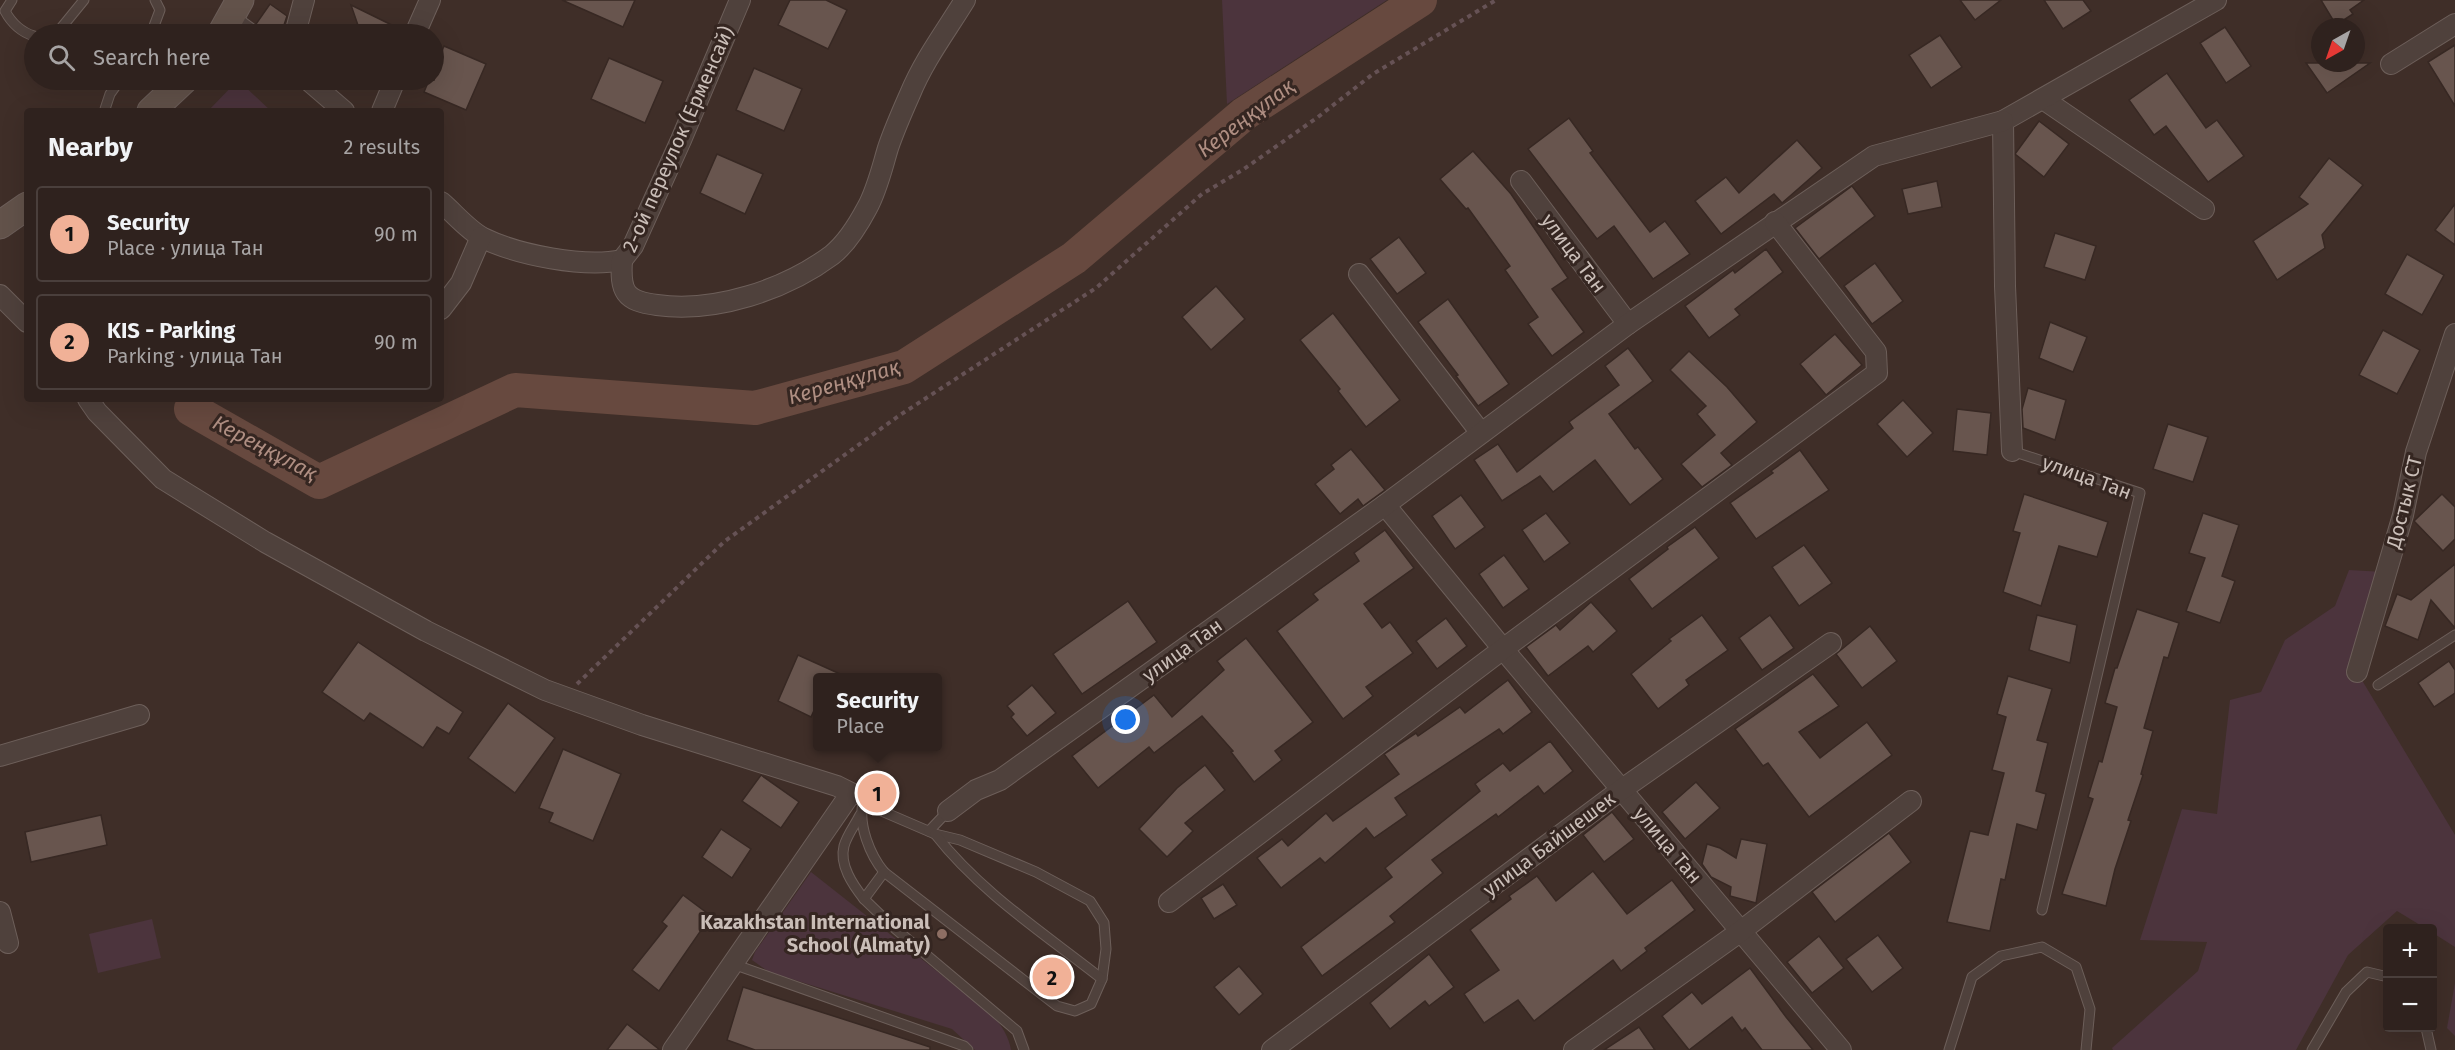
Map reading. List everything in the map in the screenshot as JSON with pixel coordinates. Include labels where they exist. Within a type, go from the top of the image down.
[{"type":"street","points":[[298,24],[304,0]]},
{"type":"street","points":[[419,24],[430,0]]},
{"type":"street","name":"2-ой переулок (Ерменсай)","points":[[444,205],[481,237],[508,247],[550,257],[603,264],[622,260],[633,246],[740,0]]},
{"type":"street","points":[[622,260],[621,282],[627,295],[640,303],[665,306],[721,303],[775,288],[833,254],[852,234],[868,206],[889,146],[919,73],[965,0]]},
{"type":"street","name":"улица Тан","points":[[948,811],[976,790],[1000,780],[1385,505],[1628,324],[1874,156],[2003,121],[2216,0]]},
{"type":"street","points":[[2391,64],[2455,24]]},
{"type":"street","points":[[154,108],[173,90]]},
{"type":"street","points":[[320,90],[341,108]]},
{"type":"street","points":[[383,108],[391,90]]},
{"type":"street","points":[[2043,99],[2204,209]]},
{"type":"street","name":"улица Тан","points":[[2003,121],[2005,286],[2012,450]]},
{"type":"street","name":"улица Тан","points":[[1521,181],[1628,324]]},
{"type":"street","points":[[0,225],[24,208]]},
{"type":"street","points":[[1169,902],[1503,649],[1877,373],[1876,352],[1775,222]]},
{"type":"street","points":[[444,305],[461,282],[481,237]]},
{"type":"street","points":[[1359,274],[1481,433]]},
{"type":"street","points":[[0,295],[24,319]]},
{"type":"street","name":"Достык СТ","points":[[2357,672],[2403,515],[2415,452],[2455,334]]},
{"type":"street","points":[[90,402],[97,412],[163,478],[265,542],[426,631],[563,697],[642,725],[837,786],[857,798],[733,964],[680,1048]]},
{"type":"street","name":"улица Тан","points":[[1385,505],[1503,649],[1841,1050]]},
{"type":"street","name":"улица Байшешек","points":[[1272,1050],[1621,790],[1831,643]]},
{"type":"street","points":[[0,756],[139,715]]},
{"type":"street","points":[[1574,1050],[1741,931],[1911,801]]},
{"type":"street","points":[[0,912],[8,943]]},
{"type":"lane","points":[[12,0],[4,11],[9,19],[24,32]]},
{"type":"lane","points":[[64,24],[84,0]]},
{"type":"lane","points":[[155,0],[160,10],[155,24]]},
{"type":"lane","points":[[105,108],[113,90]]},
{"type":"lane","name":"улица Тан","points":[[2012,450],[2140,493],[2042,910]]},
{"type":"lane","points":[[2378,685],[2455,635]]},
{"type":"lane","points":[[857,798],[932,833],[960,840],[1036,872],[1090,901],[1104,923],[1106,949],[1102,979],[1091,1004],[1075,1011],[1057,1006],[884,872],[874,859],[857,798]]},
{"type":"lane","points":[[932,833],[948,811]]},
{"type":"lane","points":[[860,815],[844,847],[845,867],[852,883],[864,899],[892,926],[1017,1031],[1024,1050]]},
{"type":"lane","points":[[932,833],[990,891],[1102,979]]},
{"type":"lane","points":[[864,899],[884,872]]},
{"type":"lane","points":[[1949,1050],[1972,977],[2001,956],[2042,947],[2076,967],[2090,1009],[2086,1050]]},
{"type":"lane","points":[[733,964],[964,1046],[968,1050]]},
{"type":"lane","points":[[2312,1050],[2346,992],[2367,972],[2383,976]]},
{"type":"lane","points":[[2427,1032],[2431,1050]]},
{"type":"path","points":[[563,697],[725,541],[900,415],[1096,288],[1202,195],[1244,169],[1318,117],[1373,74],[1496,0]]},
{"type":"shaded area","points":[[1222,0],[1387,0],[1227,104]]},
{"type":"shaded area","points":[[228,90],[249,90],[268,108],[211,108]]},
{"type":"shaded area","points":[[2349,570],[2384,572],[2357,672],[2455,835],[2455,947],[2437,936],[2437,924],[2418,924],[2397,911],[2348,955],[2296,1050],[2113,1050],[2112,1048],[2198,971],[2207,942],[2140,940],[2182,809],[2217,814],[2230,700],[2261,692],[2285,640],[2335,606]]},
{"type":"shaded area","points":[[811,872],[990,1013],[1004,1030],[1011,1050],[975,1050],[952,1029],[769,972],[752,960],[755,952]]},
{"type":"shaded area","points":[[152,919],[161,958],[98,973],[89,934]]},
{"type":"shaded area","points":[[2455,983],[2455,1036],[2447,1028]]},
{"type":"building","points":[[562,0],[635,0],[623,27]]},
{"type":"building","points":[[790,0],[826,0],[847,10],[828,49],[778,25]]},
{"type":"building","points":[[1960,0],[2001,0],[1975,20]]},
{"type":"building","points":[[2044,0],[2083,0],[2091,11],[2063,29]]},
{"type":"building","points":[[2321,0],[2364,0],[2350,10],[2353,14],[2347,18],[2332,18]]},
{"type":"building","points":[[270,4],[287,16],[284,24],[256,24]]},
{"type":"building","points":[[351,5],[390,24],[358,24]]},
{"type":"building","points":[[2225,27],[2251,66],[2226,83],[2200,43]]},
{"type":"building","points":[[1940,35],[1962,67],[1931,88],[1909,55]]},
{"type":"building","points":[[2455,45],[2455,106],[2428,62]]},
{"type":"building","points":[[444,46],[486,64],[466,110],[424,92],[425,90],[444,90]]},
{"type":"building","points":[[609,58],[663,81],[645,123],[591,99]]},
{"type":"building","points":[[754,68],[802,89],[784,131],[736,110]]},
{"type":"building","points":[[2312,72],[2357,72],[2327,93]]},
{"type":"building","points":[[2167,73],[2206,128],[2217,120],[2244,156],[2208,182],[2166,126],[2154,135],[2129,100]]},
{"type":"building","points":[[1569,118],[1593,151],[1590,153],[1650,232],[1665,221],[1690,254],[1653,279],[1614,226],[1597,239],[1528,149]]},
{"type":"building","points":[[2039,121],[2069,144],[2044,177],[2015,154]]},
{"type":"building","points":[[1797,140],[1822,168],[1782,203],[1774,194],[1721,234],[1695,201],[1726,177],[1739,193]]},
{"type":"building","points":[[1473,151],[1511,194],[1568,278],[1552,289],[1584,332],[1552,356],[1528,324],[1538,317],[1505,270],[1510,266],[1468,208],[1466,209],[1440,179]]},
{"type":"building","points":[[717,154],[763,174],[745,214],[700,193]]},
{"type":"building","points":[[2329,158],[2363,185],[2322,235],[2325,248],[2277,280],[2253,241],[2308,204],[2299,197]]},
{"type":"building","points":[[1937,181],[1942,207],[1908,214],[1902,189]]},
{"type":"building","points":[[1852,186],[1875,216],[1819,259],[1795,228]]},
{"type":"building","points":[[2455,204],[2455,245],[2435,230]]},
{"type":"building","points":[[2055,233],[2096,246],[2085,280],[2044,267]]},
{"type":"building","points":[[1399,237],[1426,273],[1397,294],[1370,259]]},
{"type":"building","points":[[1766,249],[1783,272],[1735,309],[1740,315],[1709,338],[1685,306],[1733,270],[1735,273]]},
{"type":"building","points":[[2407,254],[2444,275],[2422,315],[2385,294]]},
{"type":"building","points":[[1875,263],[1903,301],[1872,324],[1844,286]]},
{"type":"building","points":[[1216,286],[1245,319],[1211,350],[1182,317]]},
{"type":"building","points":[[1448,299],[1509,384],[1478,406],[1418,322]]},
{"type":"building","points":[[1333,313],[1400,400],[1366,427],[1338,391],[1340,389],[1300,340]]},
{"type":"building","points":[[2050,322],[2087,337],[2073,372],[2039,358]]},
{"type":"building","points":[[2383,330],[2420,350],[2397,394],[2359,375]]},
{"type":"building","points":[[1835,334],[1862,365],[1826,395],[1800,364]]},
{"type":"building","points":[[1628,348],[1653,381],[1609,414],[1635,449],[1638,447],[1663,479],[1630,505],[1595,460],[1553,492],[1540,476],[1502,501],[1474,460],[1498,444],[1517,472],[1573,428],[1569,422],[1619,385],[1605,366]]},
{"type":"building","points":[[1689,351],[1727,387],[1757,422],[1721,453],[1732,465],[1702,487],[1681,464],[1715,435],[1697,414],[1706,406],[1670,370]]},
{"type":"building","points":[[2028,388],[2066,400],[2055,440],[2023,428],[2022,409]]},
{"type":"building","points":[[1903,400],[1933,433],[1907,457],[1877,424]]},
{"type":"building","points":[[1957,409],[1991,413],[1987,455],[1953,451]]},
{"type":"building","points":[[2168,424],[2208,437],[2193,482],[2153,469]]},
{"type":"building","points":[[1351,449],[1385,490],[1363,506],[1358,499],[1340,514],[1315,484],[1334,469],[1331,465]]},
{"type":"building","points":[[1800,450],[1829,490],[1756,539],[1730,503],[1773,473],[1771,471]]},
{"type":"building","points":[[2024,494],[2108,522],[2097,557],[2059,546],[2041,606],[2003,592],[2020,533],[2013,531]]},
{"type":"building","points":[[2442,494],[2455,507],[2455,539],[2443,551],[2414,521]]},
{"type":"building","points":[[1461,495],[1485,527],[1455,549],[1432,516]]},
{"type":"building","points":[[1546,513],[1570,543],[1544,562],[1522,530]]},
{"type":"building","points":[[2203,513],[2239,525],[2222,576],[2235,581],[2220,623],[2186,611],[2205,558],[2189,553]]},
{"type":"building","points":[[1695,527],[1719,558],[1652,609],[1629,579]]},
{"type":"building","points":[[1385,530],[1414,568],[1364,604],[1382,628],[1390,622],[1413,653],[1366,687],[1373,696],[1343,719],[1277,631],[1318,600],[1313,594],[1359,561],[1354,553]]},
{"type":"building","points":[[1804,545],[1832,583],[1799,606],[1772,567]]},
{"type":"building","points":[[1504,555],[1529,589],[1503,608],[1479,574]]},
{"type":"building","points":[[2455,564],[2455,628],[2431,600],[2418,640],[2385,626],[2397,594],[2411,600]]},
{"type":"building","points":[[1128,601],[1157,642],[1082,694],[1053,654]]},
{"type":"building","points":[[1591,602],[1617,631],[1593,652],[1588,646],[1548,676],[1526,647],[1556,625],[1560,630]]},
{"type":"building","points":[[2137,609],[2179,623],[2168,658],[2164,657],[2144,728],[2153,731],[2141,774],[2143,775],[2128,820],[2131,821],[2115,869],[2106,906],[2062,894],[2093,799],[2088,797],[2099,761],[2102,762],[2117,707],[2105,703],[2115,668],[2117,668]]},
{"type":"building","points":[[1702,615],[1728,650],[1686,680],[1689,685],[1658,709],[1631,674],[1671,641],[1669,639]]},
{"type":"building","points":[[1770,615],[1794,648],[1762,670],[1739,638]]},
{"type":"building","points":[[2037,615],[2077,625],[2070,663],[2029,650]]},
{"type":"building","points":[[1446,618],[1467,646],[1437,669],[1416,641]]},
{"type":"building","points":[[1870,626],[1897,661],[1862,688],[1836,654]]},
{"type":"building","points":[[1246,638],[1313,722],[1275,751],[1282,760],[1254,782],[1231,752],[1233,751],[1202,716],[1154,753],[1149,747],[1098,788],[1072,756],[1154,695],[1172,717],[1224,670],[1217,661]]},
{"type":"building","points":[[358,642],[463,712],[449,734],[437,727],[423,748],[370,713],[364,721],[322,692]]},
{"type":"building","points":[[798,655],[838,673],[813,673],[813,713],[811,717],[778,701]]},
{"type":"building","points":[[2449,661],[2455,670],[2455,693],[2434,707],[2418,683]]},
{"type":"building","points":[[1813,674],[1839,706],[1799,732],[1820,758],[1867,722],[1892,755],[1809,817],[1768,763],[1763,766],[1735,729]]},
{"type":"building","points":[[2008,676],[2052,689],[2037,740],[2048,743],[2036,791],[2046,794],[2037,830],[2017,824],[2005,880],[2001,879],[1990,931],[1947,922],[1970,831],[1988,835],[2004,773],[1992,770],[2006,717],[1997,714]]},
{"type":"building","points":[[1508,680],[1532,712],[1503,734],[1499,729],[1395,798],[1407,815],[1374,838],[1366,828],[1325,863],[1320,858],[1281,888],[1257,858],[1282,839],[1288,846],[1326,813],[1333,821],[1399,774],[1384,754],[1416,733],[1418,736],[1460,707],[1465,713]]},
{"type":"building","points":[[1032,685],[1056,713],[1027,736],[1011,717],[1014,714],[1007,706]]},
{"type":"building","points":[[508,703],[555,738],[515,793],[468,758]]},
{"type":"building","points":[[1550,741],[1573,771],[1544,794],[1538,786],[1498,817],[1496,814],[1432,860],[1443,873],[1390,916],[1395,922],[1322,976],[1301,947],[1392,877],[1385,868],[1480,791],[1475,784],[1503,763],[1510,771]]},
{"type":"building","points":[[563,749],[621,774],[593,841],[549,822],[553,813],[539,808]]},
{"type":"building","points":[[1205,765],[1225,790],[1185,823],[1193,831],[1167,857],[1139,829],[1177,788]]},
{"type":"building","points":[[761,775],[799,802],[781,828],[742,801]]},
{"type":"building","points":[[875,778],[892,792],[882,804],[863,794]]},
{"type":"building","points":[[1696,782],[1720,808],[1685,839],[1662,812]]},
{"type":"building","points":[[1612,812],[1634,839],[1604,862],[1583,835]]},
{"type":"building","points":[[101,815],[107,845],[31,862],[25,832]]},
{"type":"building","points":[[721,829],[751,849],[732,878],[702,857]]},
{"type":"building","points":[[1889,833],[1911,862],[1835,922],[1812,892]]},
{"type":"building","points":[[1741,839],[1767,844],[1756,903],[1730,896],[1731,887],[1711,877],[1702,864],[1707,844],[1720,848],[1736,858]]},
{"type":"building","points":[[1593,871],[1627,914],[1672,880],[1695,910],[1645,948],[1647,951],[1621,971],[1613,960],[1534,1021],[1518,1000],[1484,1023],[1464,994],[1499,970],[1470,930],[1511,899],[1509,896],[1537,876],[1556,901]]},
{"type":"building","points":[[1223,884],[1237,905],[1214,919],[1201,898]]},
{"type":"building","points":[[683,895],[711,916],[659,991],[632,970],[667,926],[662,922]]},
{"type":"building","points":[[1878,935],[1903,968],[1872,992],[1846,959]]},
{"type":"building","points":[[1819,936],[1844,968],[1812,993],[1787,962]]},
{"type":"building","points":[[1429,954],[1454,987],[1429,1006],[1425,1001],[1390,1029],[1370,1003]]},
{"type":"building","points":[[1239,966],[1263,994],[1239,1015],[1214,987]]},
{"type":"building","points":[[1750,968],[1813,1050],[1762,1050],[1745,1028],[1742,1031],[1732,1017],[1689,1050],[1662,1016],[1692,992],[1702,1004]]},
{"type":"building","points":[[743,987],[930,1047],[930,1050],[755,1050],[727,1040]]},
{"type":"building","points":[[627,1024],[660,1050],[607,1050]]},
{"type":"building","points":[[1639,1027],[1655,1050],[1604,1050]]},
{"type":"waterway","name":"Кереңқұлақ","points":[[191,409],[319,482],[515,390],[755,408],[904,367],[1074,258],[1244,114],[1420,0]]},
{"type":"place","name":"Security","points":[[877,793]]},
{"type":"place","name":"Kazakhstan International School (Almaty)","points":[[942,934]]},
{"type":"place","name":"KIS - Parking","points":[[1052,977]]}]
